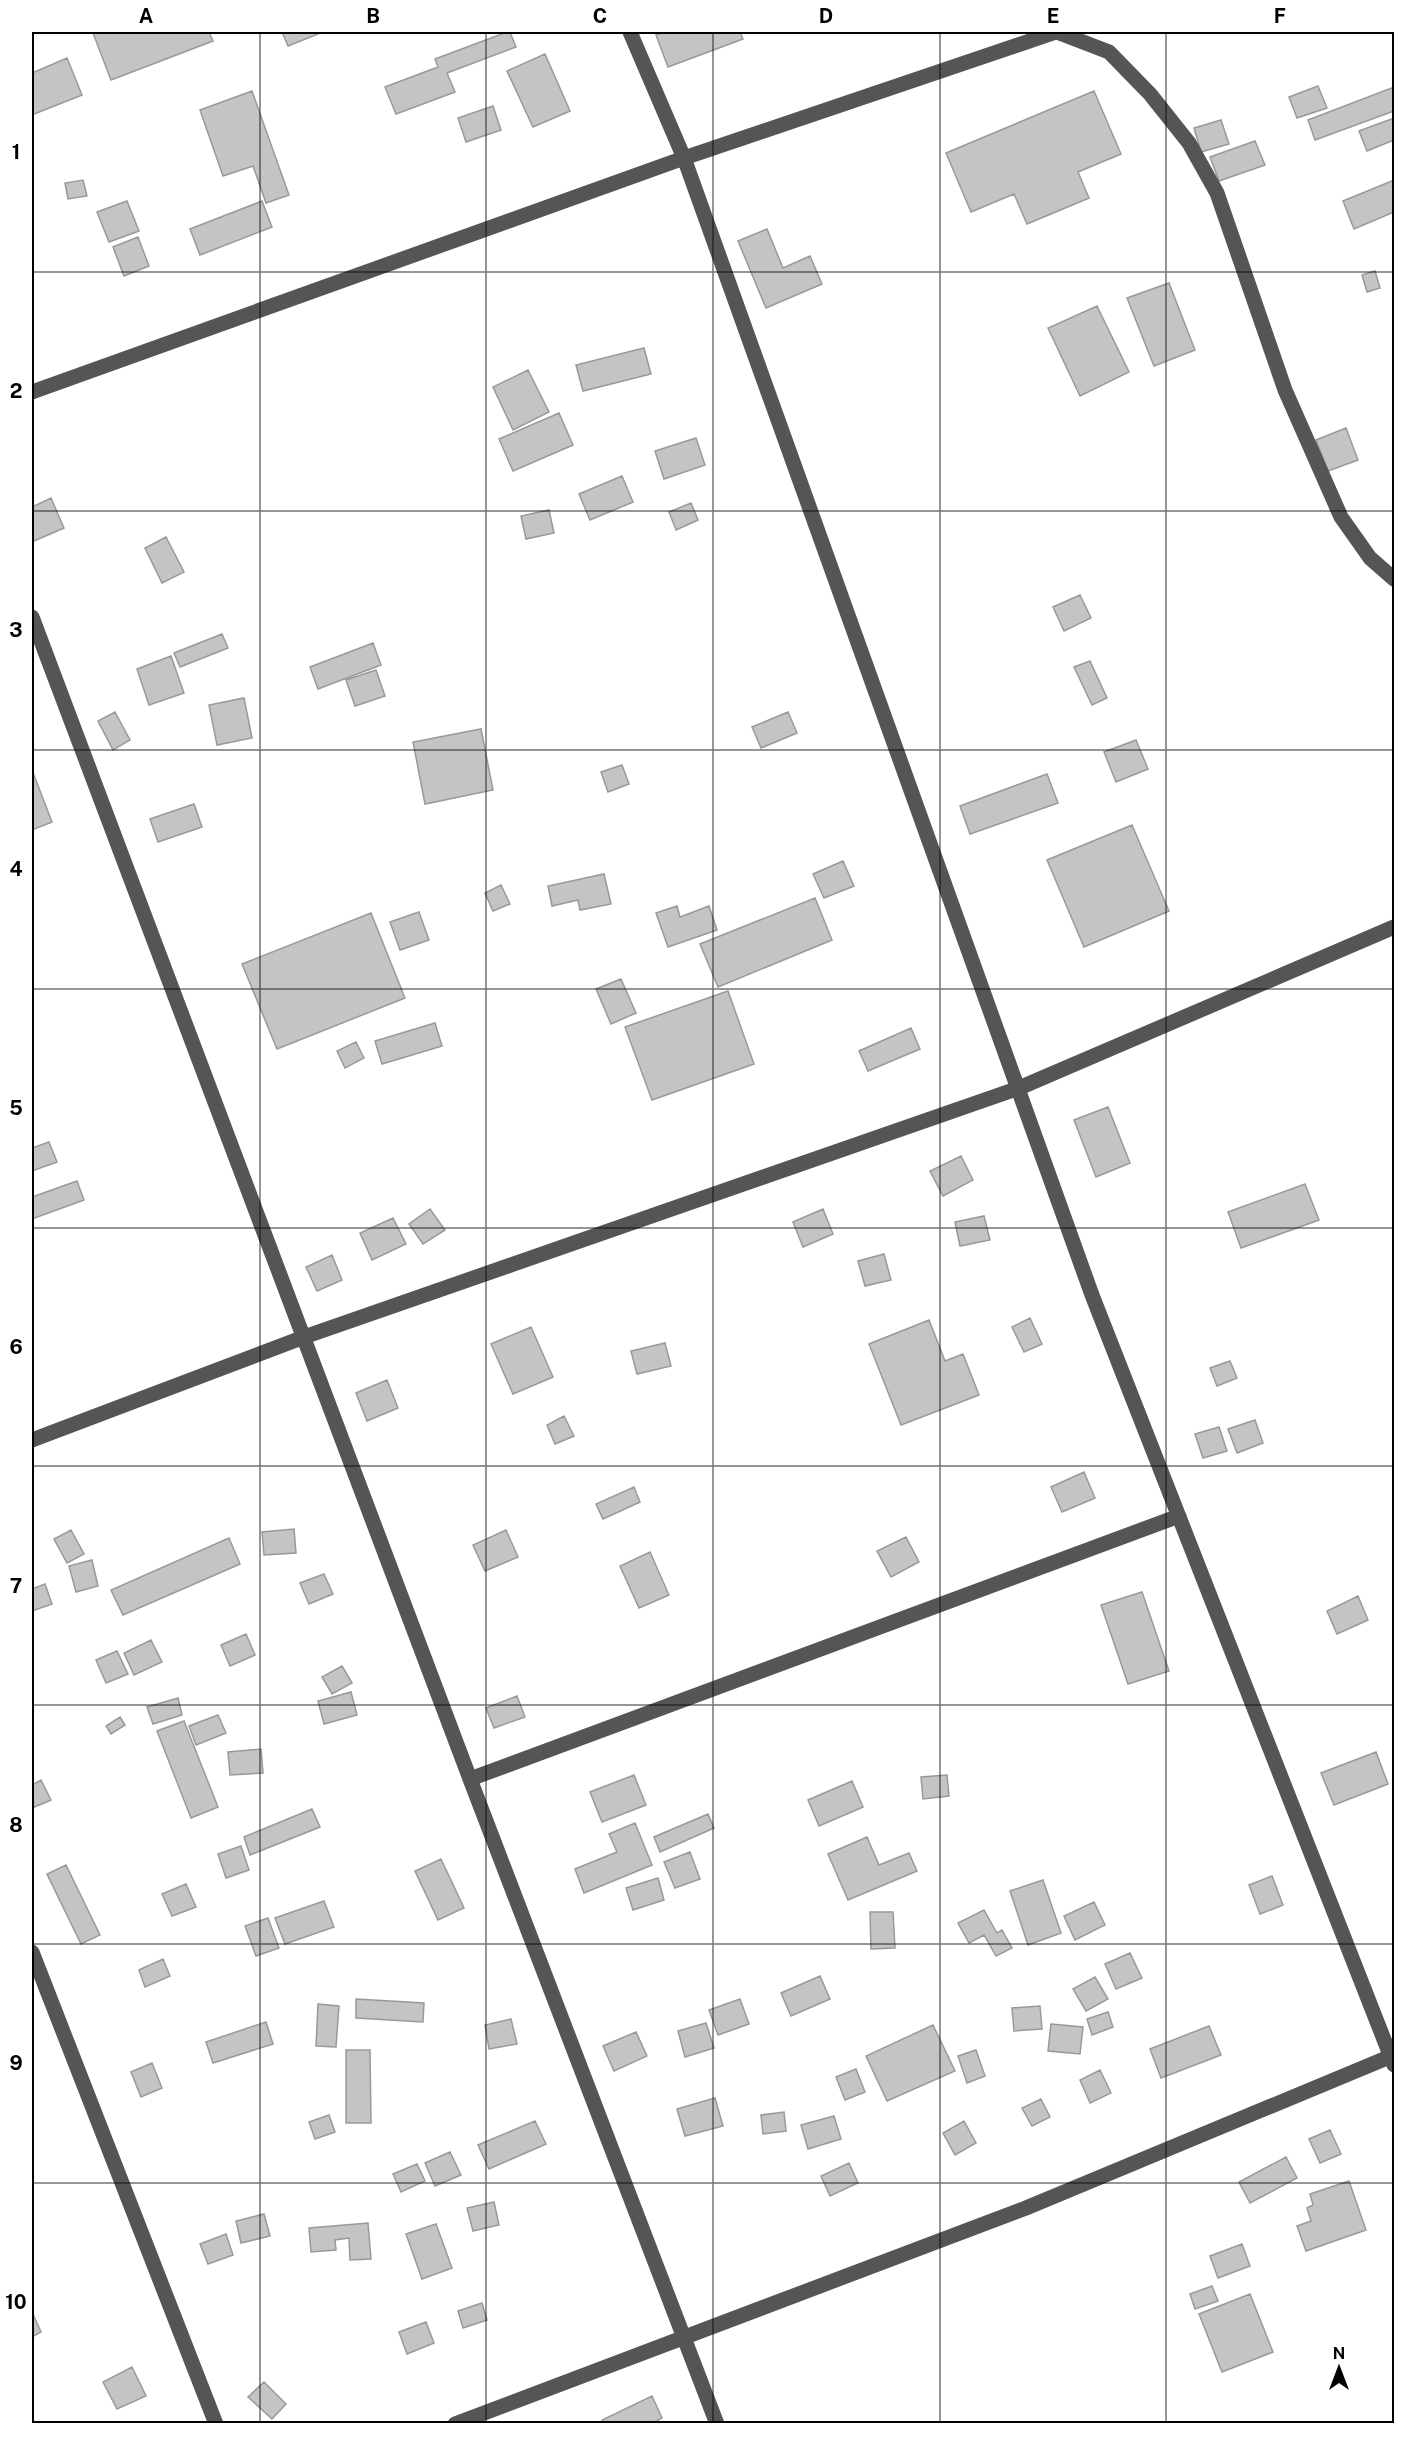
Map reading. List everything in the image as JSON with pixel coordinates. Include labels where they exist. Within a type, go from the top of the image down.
[{"type":"street","points":[[455,2424],[1026,2208],[1393,2059],[1092,1294],[684,158],[630,32]]},
{"type":"street","points":[[32,392],[684,158],[1056,32],[1109,52],[1150,94],[1190,143],[1217,193],[1285,390],[1341,517],[1370,558],[1395,579]]},
{"type":"street","points":[[32,617],[470,1779],[717,2424]]},
{"type":"street","points":[[32,1440],[304,1337],[1019,1088],[1395,927]]},
{"type":"street","points":[[470,1779],[1179,1516]]},
{"type":"street","points":[[32,1952],[216,2424]]},
{"type":"building","points":[[209,32],[213,41],[111,80],[93,33]]},
{"type":"building","points":[[282,32],[323,32],[288,46]]},
{"type":"building","points":[[510,32],[516,47],[447,73],[455,92],[396,114],[385,87],[438,67],[435,59]]},
{"type":"building","points":[[664,32],[740,32],[743,39],[668,67],[656,35]]},
{"type":"building","points":[[545,54],[570,111],[533,127],[507,71]]},
{"type":"building","points":[[67,58],[82,95],[32,115],[32,73]]},
{"type":"building","points":[[1318,86],[1327,108],[1297,118],[1289,97]]},
{"type":"building","points":[[1394,87],[1394,111],[1315,140],[1308,120]]},
{"type":"building","points":[[252,91],[289,195],[266,203],[253,166],[223,176],[200,110]]},
{"type":"building","points":[[1094,91],[1121,154],[1078,172],[1089,198],[1027,224],[1014,194],[971,212],[946,153]]},
{"type":"building","points":[[493,106],[501,130],[466,142],[458,118]]},
{"type":"building","points":[[1394,118],[1394,140],[1367,151],[1359,131]]},
{"type":"building","points":[[1221,120],[1229,144],[1201,152],[1194,128]]},
{"type":"building","points":[[1255,141],[1265,165],[1219,181],[1210,157]]},
{"type":"building","points":[[83,180],[87,196],[68,199],[65,183]]},
{"type":"building","points":[[1394,180],[1394,212],[1354,229],[1343,201]]},
{"type":"building","points":[[127,201],[139,231],[109,242],[97,212]]},
{"type":"building","points":[[262,201],[272,227],[200,255],[190,229]]},
{"type":"building","points":[[767,229],[783,268],[810,256],[822,284],[766,308],[738,241]]},
{"type":"building","points":[[138,237],[149,266],[124,276],[113,247]]},
{"type":"building","points":[[1375,271],[1380,288],[1367,292],[1362,275]]},
{"type":"building","points":[[1169,283],[1195,350],[1154,366],[1127,298]]},
{"type":"building","points":[[1097,306],[1129,372],[1080,396],[1048,328]]},
{"type":"building","points":[[644,348],[651,374],[583,391],[576,365]]},
{"type":"building","points":[[528,370],[549,412],[513,430],[493,387]]},
{"type":"building","points":[[559,413],[573,445],[513,471],[499,439]]},
{"type":"building","points":[[1346,428],[1358,460],[1328,471],[1316,440]]},
{"type":"building","points":[[696,438],[705,465],[664,479],[655,451]]},
{"type":"building","points":[[622,476],[633,502],[590,520],[579,494]]},
{"type":"building","points":[[51,498],[64,528],[34,541],[32,507]]},
{"type":"building","points":[[691,503],[698,520],[676,530],[669,512]]},
{"type":"building","points":[[549,510],[554,533],[526,539],[521,516]]},
{"type":"building","points":[[166,537],[184,572],[162,583],[145,548]]},
{"type":"building","points":[[1080,595],[1091,618],[1064,631],[1053,607]]},
{"type":"building","points":[[222,634],[228,648],[180,667],[174,653]]},
{"type":"building","points":[[373,643],[381,665],[318,689],[310,667]]},
{"type":"building","points":[[171,656],[184,693],[149,705],[137,669]]},
{"type":"building","points":[[1090,661],[1107,698],[1092,705],[1074,667]]},
{"type":"building","points":[[376,670],[385,696],[355,706],[346,680]]},
{"type":"building","points":[[244,698],[252,738],[217,745],[209,705]]},
{"type":"building","points":[[115,712],[130,740],[113,750],[98,721]]},
{"type":"building","points":[[788,712],[797,733],[761,748],[752,727]]},
{"type":"building","points":[[481,729],[493,790],[425,804],[413,742]]},
{"type":"building","points":[[1136,740],[1148,769],[1116,782],[1104,752]]},
{"type":"building","points":[[622,765],[629,784],[608,792],[601,772]]},
{"type":"building","points":[[32,770],[52,822],[32,830]]},
{"type":"building","points":[[1047,774],[1058,803],[970,834],[960,806]]},
{"type":"building","points":[[194,804],[202,827],[158,842],[150,819]]},
{"type":"building","points":[[1132,825],[1169,911],[1084,947],[1047,860]]},
{"type":"building","points":[[843,861],[854,886],[824,898],[813,874]]},
{"type":"building","points":[[604,874],[611,904],[580,910],[578,900],[552,906],[548,886]]},
{"type":"building","points":[[501,885],[510,904],[493,911],[485,893]]},
{"type":"building","points":[[815,898],[832,940],[718,987],[700,944]]},
{"type":"building","points":[[677,906],[680,917],[709,906],[717,930],[668,947],[656,913]]},
{"type":"building","points":[[419,912],[429,940],[400,950],[390,922]]},
{"type":"building","points":[[371,913],[405,998],[277,1049],[242,964]]},
{"type":"building","points":[[621,979],[636,1013],[611,1024],[596,989]]},
{"type":"building","points":[[728,991],[754,1064],[652,1100],[625,1027]]},
{"type":"building","points":[[435,1023],[442,1046],[382,1064],[375,1041]]},
{"type":"building","points":[[911,1028],[920,1049],[868,1071],[859,1051]]},
{"type":"building","points":[[356,1042],[364,1058],[345,1068],[337,1051]]},
{"type":"building","points":[[1108,1107],[1130,1163],[1096,1177],[1074,1120]]},
{"type":"building","points":[[49,1142],[57,1162],[32,1171],[32,1148]]},
{"type":"building","points":[[961,1156],[973,1180],[943,1196],[930,1171]]},
{"type":"building","points":[[77,1181],[84,1200],[32,1219],[32,1197]]},
{"type":"building","points":[[1305,1184],[1319,1220],[1241,1248],[1228,1212]]},
{"type":"building","points":[[430,1209],[445,1230],[423,1244],[409,1224]]},
{"type":"building","points":[[823,1209],[833,1234],[803,1247],[793,1222]]},
{"type":"building","points":[[984,1216],[990,1240],[960,1246],[955,1222]]},
{"type":"building","points":[[393,1218],[406,1244],[372,1260],[360,1233]]},
{"type":"building","points":[[884,1254],[891,1280],[865,1286],[858,1261]]},
{"type":"building","points":[[332,1255],[342,1280],[317,1291],[306,1267]]},
{"type":"building","points":[[1030,1318],[1042,1344],[1024,1352],[1012,1327]]},
{"type":"building","points":[[929,1320],[945,1361],[963,1354],[979,1395],[901,1425],[869,1344]]},
{"type":"building","points":[[531,1327],[553,1377],[513,1394],[491,1344]]},
{"type":"building","points":[[665,1343],[671,1366],[637,1374],[631,1351]]},
{"type":"building","points":[[1230,1361],[1237,1378],[1217,1386],[1210,1368]]},
{"type":"building","points":[[387,1380],[398,1408],[367,1421],[356,1393]]},
{"type":"building","points":[[564,1416],[574,1436],[555,1444],[547,1425]]},
{"type":"building","points":[[1255,1420],[1263,1443],[1237,1453],[1228,1429]]},
{"type":"building","points":[[1219,1427],[1227,1451],[1203,1458],[1195,1434]]},
{"type":"building","points":[[1084,1472],[1095,1498],[1062,1512],[1051,1487]]},
{"type":"building","points":[[634,1487],[640,1502],[603,1519],[596,1504]]},
{"type":"building","points":[[294,1529],[296,1553],[264,1555],[262,1532]]},
{"type":"building","points":[[71,1530],[84,1554],[67,1563],[54,1539]]},
{"type":"building","points":[[506,1530],[518,1557],[485,1571],[473,1545]]},
{"type":"building","points":[[906,1537],[919,1562],[891,1577],[877,1551]]},
{"type":"building","points":[[229,1538],[240,1564],[123,1615],[111,1590]]},
{"type":"building","points":[[650,1552],[669,1595],[639,1608],[620,1566]]},
{"type":"building","points":[[92,1560],[98,1586],[76,1592],[69,1566]]},
{"type":"building","points":[[324,1574],[333,1594],[309,1604],[300,1583]]},
{"type":"building","points":[[45,1584],[52,1604],[32,1611],[32,1589]]},
{"type":"building","points":[[1142,1592],[1169,1671],[1128,1684],[1101,1605]]},
{"type":"building","points":[[1358,1596],[1368,1620],[1337,1634],[1327,1611]]},
{"type":"building","points":[[246,1634],[255,1655],[230,1666],[221,1645]]},
{"type":"building","points":[[151,1640],[162,1662],[134,1675],[124,1653]]},
{"type":"building","points":[[117,1651],[128,1674],[106,1683],[96,1660]]},
{"type":"building","points":[[342,1666],[352,1683],[332,1694],[322,1677]]},
{"type":"building","points":[[351,1692],[357,1715],[324,1724],[318,1701]]},
{"type":"building","points":[[517,1696],[525,1717],[494,1728],[486,1708]]},
{"type":"building","points":[[178,1698],[182,1715],[153,1724],[147,1707]]},
{"type":"building","points":[[218,1715],[226,1733],[196,1745],[189,1726]]},
{"type":"building","points":[[120,1717],[125,1725],[111,1734],[106,1726]]},
{"type":"building","points":[[184,1721],[218,1807],[191,1818],[157,1731]]},
{"type":"building","points":[[261,1749],[263,1773],[230,1775],[228,1752]]},
{"type":"building","points":[[1376,1752],[1388,1784],[1334,1805],[1321,1773]]},
{"type":"building","points":[[634,1775],[646,1805],[602,1822],[590,1792]]},
{"type":"building","points":[[947,1775],[949,1796],[923,1799],[921,1777]]},
{"type":"building","points":[[41,1780],[51,1800],[32,1808],[32,1785]]},
{"type":"building","points":[[852,1781],[863,1807],[819,1826],[808,1800]]},
{"type":"building","points":[[312,1809],[320,1827],[250,1855],[244,1837]]},
{"type":"building","points":[[708,1814],[714,1828],[660,1852],[654,1837]]},
{"type":"building","points":[[635,1823],[652,1865],[584,1893],[575,1869],[617,1852],[609,1834]]},
{"type":"building","points":[[867,1837],[879,1865],[909,1853],[917,1871],[848,1900],[828,1854]]},
{"type":"building","points":[[241,1846],[249,1870],[226,1878],[218,1854]]},
{"type":"building","points":[[690,1852],[700,1879],[675,1888],[664,1862]]},
{"type":"building","points":[[441,1859],[464,1908],[438,1920],[415,1871]]},
{"type":"building","points":[[66,1865],[100,1935],[81,1944],[47,1874]]},
{"type":"building","points":[[1272,1876],[1283,1905],[1260,1914],[1249,1885]]},
{"type":"building","points":[[658,1878],[664,1900],[633,1910],[626,1888]]},
{"type":"building","points":[[1043,1880],[1061,1933],[1028,1945],[1010,1891]]},
{"type":"building","points":[[186,1884],[196,1907],[172,1916],[162,1894]]},
{"type":"building","points":[[324,1901],[334,1927],[285,1944],[275,1918]]},
{"type":"building","points":[[1094,1902],[1105,1925],[1075,1940],[1064,1916]]},
{"type":"building","points":[[984,1910],[997,1933],[1002,1930],[1012,1948],[996,1956],[984,1935],[969,1943],[958,1923]]},
{"type":"building","points":[[870,1912],[893,1912],[895,1948],[871,1949]]},
{"type":"building","points":[[268,1918],[279,1948],[256,1956],[245,1926]]},
{"type":"building","points":[[1130,1953],[1142,1978],[1116,1989],[1105,1964]]},
{"type":"building","points":[[163,1959],[170,1976],[145,1987],[139,1970]]},
{"type":"building","points":[[820,1976],[830,1999],[791,2016],[781,1993]]},
{"type":"building","points":[[1095,1977],[1108,1999],[1086,2011],[1073,1989]]},
{"type":"building","points":[[356,1999],[424,2003],[423,2022],[356,2018]]},
{"type":"building","points":[[740,1999],[749,2024],[718,2035],[709,2010]]},
{"type":"building","points":[[318,2004],[339,2006],[336,2047],[316,2046]]},
{"type":"building","points":[[1040,2006],[1042,2029],[1014,2031],[1012,2008]]},
{"type":"building","points":[[1108,2012],[1113,2027],[1092,2035],[1087,2019]]},
{"type":"building","points":[[511,2019],[517,2044],[489,2049],[485,2025]]},
{"type":"building","points":[[266,2022],[273,2044],[213,2063],[206,2042]]},
{"type":"building","points":[[706,2023],[714,2048],[685,2057],[678,2031]]},
{"type":"building","points":[[1051,2024],[1083,2027],[1080,2054],[1048,2051]]},
{"type":"building","points":[[933,2025],[955,2071],[887,2101],[866,2056]]},
{"type":"building","points":[[1209,2026],[1221,2055],[1161,2078],[1150,2049]]},
{"type":"building","points":[[636,2032],[647,2056],[614,2071],[603,2046]]},
{"type":"building","points":[[346,2050],[370,2050],[371,2123],[346,2123]]},
{"type":"building","points":[[976,2050],[985,2076],[967,2083],[958,2056]]},
{"type":"building","points":[[152,2063],[162,2088],[141,2097],[131,2072]]},
{"type":"building","points":[[856,2069],[865,2092],[845,2100],[836,2077]]},
{"type":"building","points":[[1100,2070],[1111,2093],[1090,2103],[1080,2080]]},
{"type":"building","points":[[715,2098],[723,2126],[685,2136],[677,2109]]},
{"type":"building","points":[[1041,2099],[1050,2117],[1032,2126],[1022,2108]]},
{"type":"building","points":[[784,2112],[786,2131],[763,2134],[761,2115]]},
{"type":"building","points":[[329,2115],[335,2132],[315,2139],[309,2122]]},
{"type":"building","points":[[834,2116],[841,2139],[808,2149],[801,2125]]},
{"type":"building","points":[[535,2121],[546,2144],[489,2169],[478,2145]]},
{"type":"building","points":[[964,2121],[976,2143],[955,2155],[943,2133]]},
{"type":"building","points":[[1330,2130],[1341,2154],[1320,2163],[1309,2139]]},
{"type":"building","points":[[450,2152],[461,2175],[435,2186],[425,2163]]},
{"type":"building","points":[[1286,2157],[1297,2178],[1250,2203],[1239,2182]]},
{"type":"building","points":[[849,2163],[858,2183],[830,2196],[821,2176]]},
{"type":"building","points":[[417,2164],[425,2181],[401,2192],[393,2174]]},
{"type":"building","points":[[1349,2181],[1366,2230],[1306,2251],[1297,2226],[1311,2221],[1307,2208],[1313,2205],[1310,2194]]},
{"type":"building","points":[[494,2202],[499,2225],[473,2231],[467,2208]]},
{"type":"building","points":[[264,2214],[270,2236],[241,2243],[236,2221]]},
{"type":"building","points":[[368,2223],[371,2259],[350,2260],[349,2238],[335,2240],[336,2250],[311,2252],[309,2228]]},
{"type":"building","points":[[436,2224],[452,2268],[422,2279],[406,2234]]},
{"type":"building","points":[[226,2234],[233,2255],[208,2264],[200,2244]]},
{"type":"building","points":[[1242,2244],[1250,2266],[1218,2278],[1210,2256]]},
{"type":"building","points":[[1212,2286],[1218,2301],[1195,2309],[1190,2294]]},
{"type":"building","points":[[1250,2294],[1273,2352],[1222,2372],[1199,2314]]},
{"type":"building","points":[[482,2303],[487,2320],[463,2328],[458,2311]]},
{"type":"building","points":[[32,2312],[41,2332],[32,2337]]},
{"type":"building","points":[[426,2322],[434,2343],[407,2354],[399,2332]]},
{"type":"building","points":[[132,2367],[146,2396],[117,2409],[103,2382]]},
{"type":"building","points":[[264,2382],[286,2404],[272,2419],[248,2397]]},
{"type":"building","points":[[652,2396],[662,2418],[651,2424],[604,2424],[602,2420]]}]
